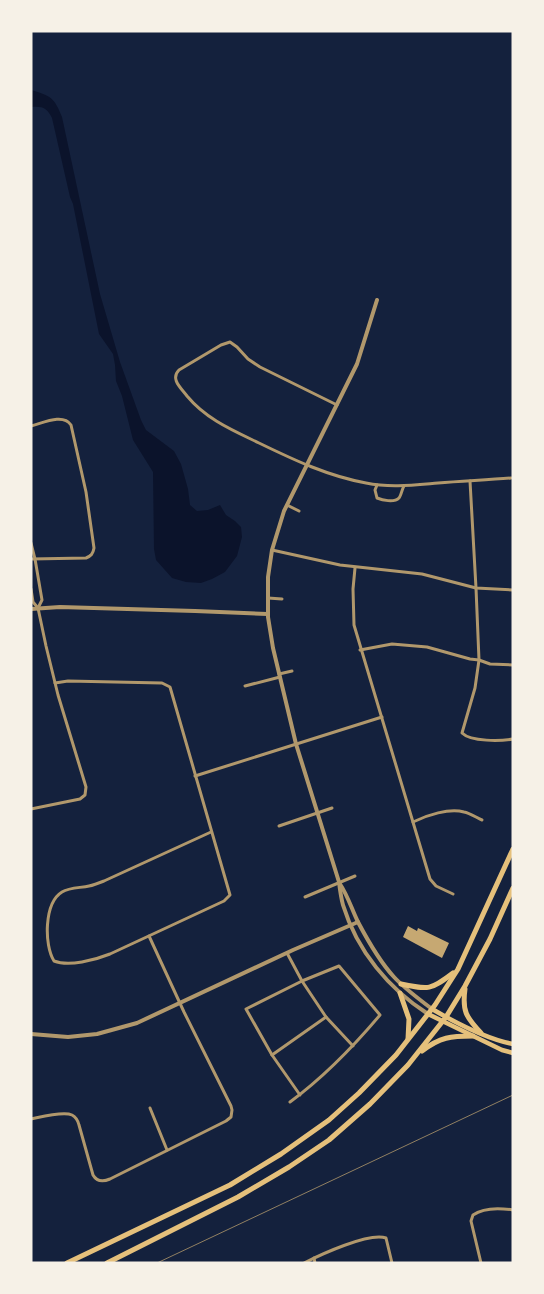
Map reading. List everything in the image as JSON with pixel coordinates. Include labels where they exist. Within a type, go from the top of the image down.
[{"type":"main road","points":[[67,1263],[230,1185],[281,1154],[329,1120],[359,1093],[408,1040],[432,1009],[458,969],[513,849]]},
{"type":"main road","points":[[107,1263],[238,1197],[289,1167],[329,1140],[370,1104],[416,1055],[446,1017],[490,939],[513,888]]},
{"type":"main road","points":[[401,984],[423,988],[432,987],[458,969]]},
{"type":"main road","points":[[465,986],[463,1003],[468,1020],[481,1033]]},
{"type":"main road","points":[[400,993],[409,1019],[408,1040]]},
{"type":"main road","points":[[432,1009],[481,1033],[513,1044]]},
{"type":"main road","points":[[428,1014],[502,1050],[513,1053]]},
{"type":"main road","points":[[416,1055],[432,1043],[443,1038],[473,1036]]},
{"type":"street","points":[[377,300],[357,364],[287,505],[272,550],[268,570],[268,614],[270,638],[296,744],[339,882],[342,903],[350,925],[362,949],[382,975],[414,1006],[428,1014]]},
{"type":"street","points":[[337,405],[248,360],[237,346],[230,342],[221,345],[176,373],[176,381],[179,387],[208,417],[306,466],[377,485],[404,486],[511,478]]},
{"type":"street","points":[[31,426],[61,419],[68,421],[71,425],[86,492],[94,548],[90,557],[86,558],[33,559]]},
{"type":"street","points":[[470,481],[479,660],[475,688],[462,734],[486,740],[513,740]]},
{"type":"street","points":[[377,485],[375,490],[377,498],[382,500],[396,500],[399,498],[404,486]]},
{"type":"street","points":[[287,505],[299,511]]},
{"type":"street","points":[[31,543],[42,600],[38,608]]},
{"type":"street","points":[[272,550],[340,566],[422,574],[476,588],[513,590]]},
{"type":"street","points":[[355,568],[352,608],[360,650],[430,879],[436,886],[453,894]]},
{"type":"street","points":[[31,589],[33,602],[38,608],[55,683],[86,791],[85,795],[80,799],[31,810]]},
{"type":"street","points":[[267,598],[282,599]]},
{"type":"street","points":[[31,609],[60,607],[268,614]]},
{"type":"street","points":[[360,650],[392,644],[427,647],[490,664],[513,665]]},
{"type":"street","points":[[245,686],[292,671]]},
{"type":"street","points":[[55,683],[68,681],[162,683],[168,685],[172,692],[230,895],[224,902],[102,957],[86,961],[63,963],[54,961],[48,946],[47,928],[54,901],[61,892],[104,881],[211,832]]},
{"type":"street","points":[[195,776],[382,717]]},
{"type":"street","points":[[279,826],[332,808]]},
{"type":"street","points":[[413,822],[433,814],[452,811],[465,812],[482,820]]},
{"type":"street","points":[[305,897],[355,876]]},
{"type":"street","points":[[339,882],[358,922],[392,976],[432,1009]]},
{"type":"street","points":[[31,1034],[68,1037],[105,1033],[137,1024],[287,953],[358,922]]},
{"type":"street","points":[[31,1119],[65,1114],[76,1118],[93,1175],[98,1180],[105,1181],[226,1122],[231,1117],[231,1106],[150,936]]},
{"type":"street","points":[[287,953],[302,981],[326,1017],[353,1046]]},
{"type":"street","points":[[290,1102],[300,1095],[310,1088],[353,1046],[380,1015],[339,966],[302,981],[246,1009],[272,1056],[300,1095]]},
{"type":"street","points":[[272,1056],[326,1017]]},
{"type":"street","points":[[150,1108],[168,1150]]},
{"type":"street","points":[[481,1263],[472,1224],[473,1215],[492,1209],[513,1210]]},
{"type":"street","points":[[304,1263],[345,1245],[378,1237],[386,1238],[392,1263]]},
{"type":"street","points":[[314,1258],[315,1263]]},
{"type":"water","points":[[31,90],[51,98],[57,105],[62,117],[100,294],[120,362],[141,420],[146,430],[174,451],[181,464],[190,505],[197,511],[208,510],[220,505],[226,515],[241,527],[242,537],[237,556],[225,572],[201,583],[186,582],[172,578],[156,560],[154,549],[153,472],[133,440],[122,396],[116,381],[113,354],[99,334],[73,204],[52,118],[44,108],[31,107]]},
{"type":"building","points":[[408,926],[417,931],[418,928],[449,943],[442,958],[403,937]]},
{"type":"railway","points":[[157,1263],[513,1095]]}]
